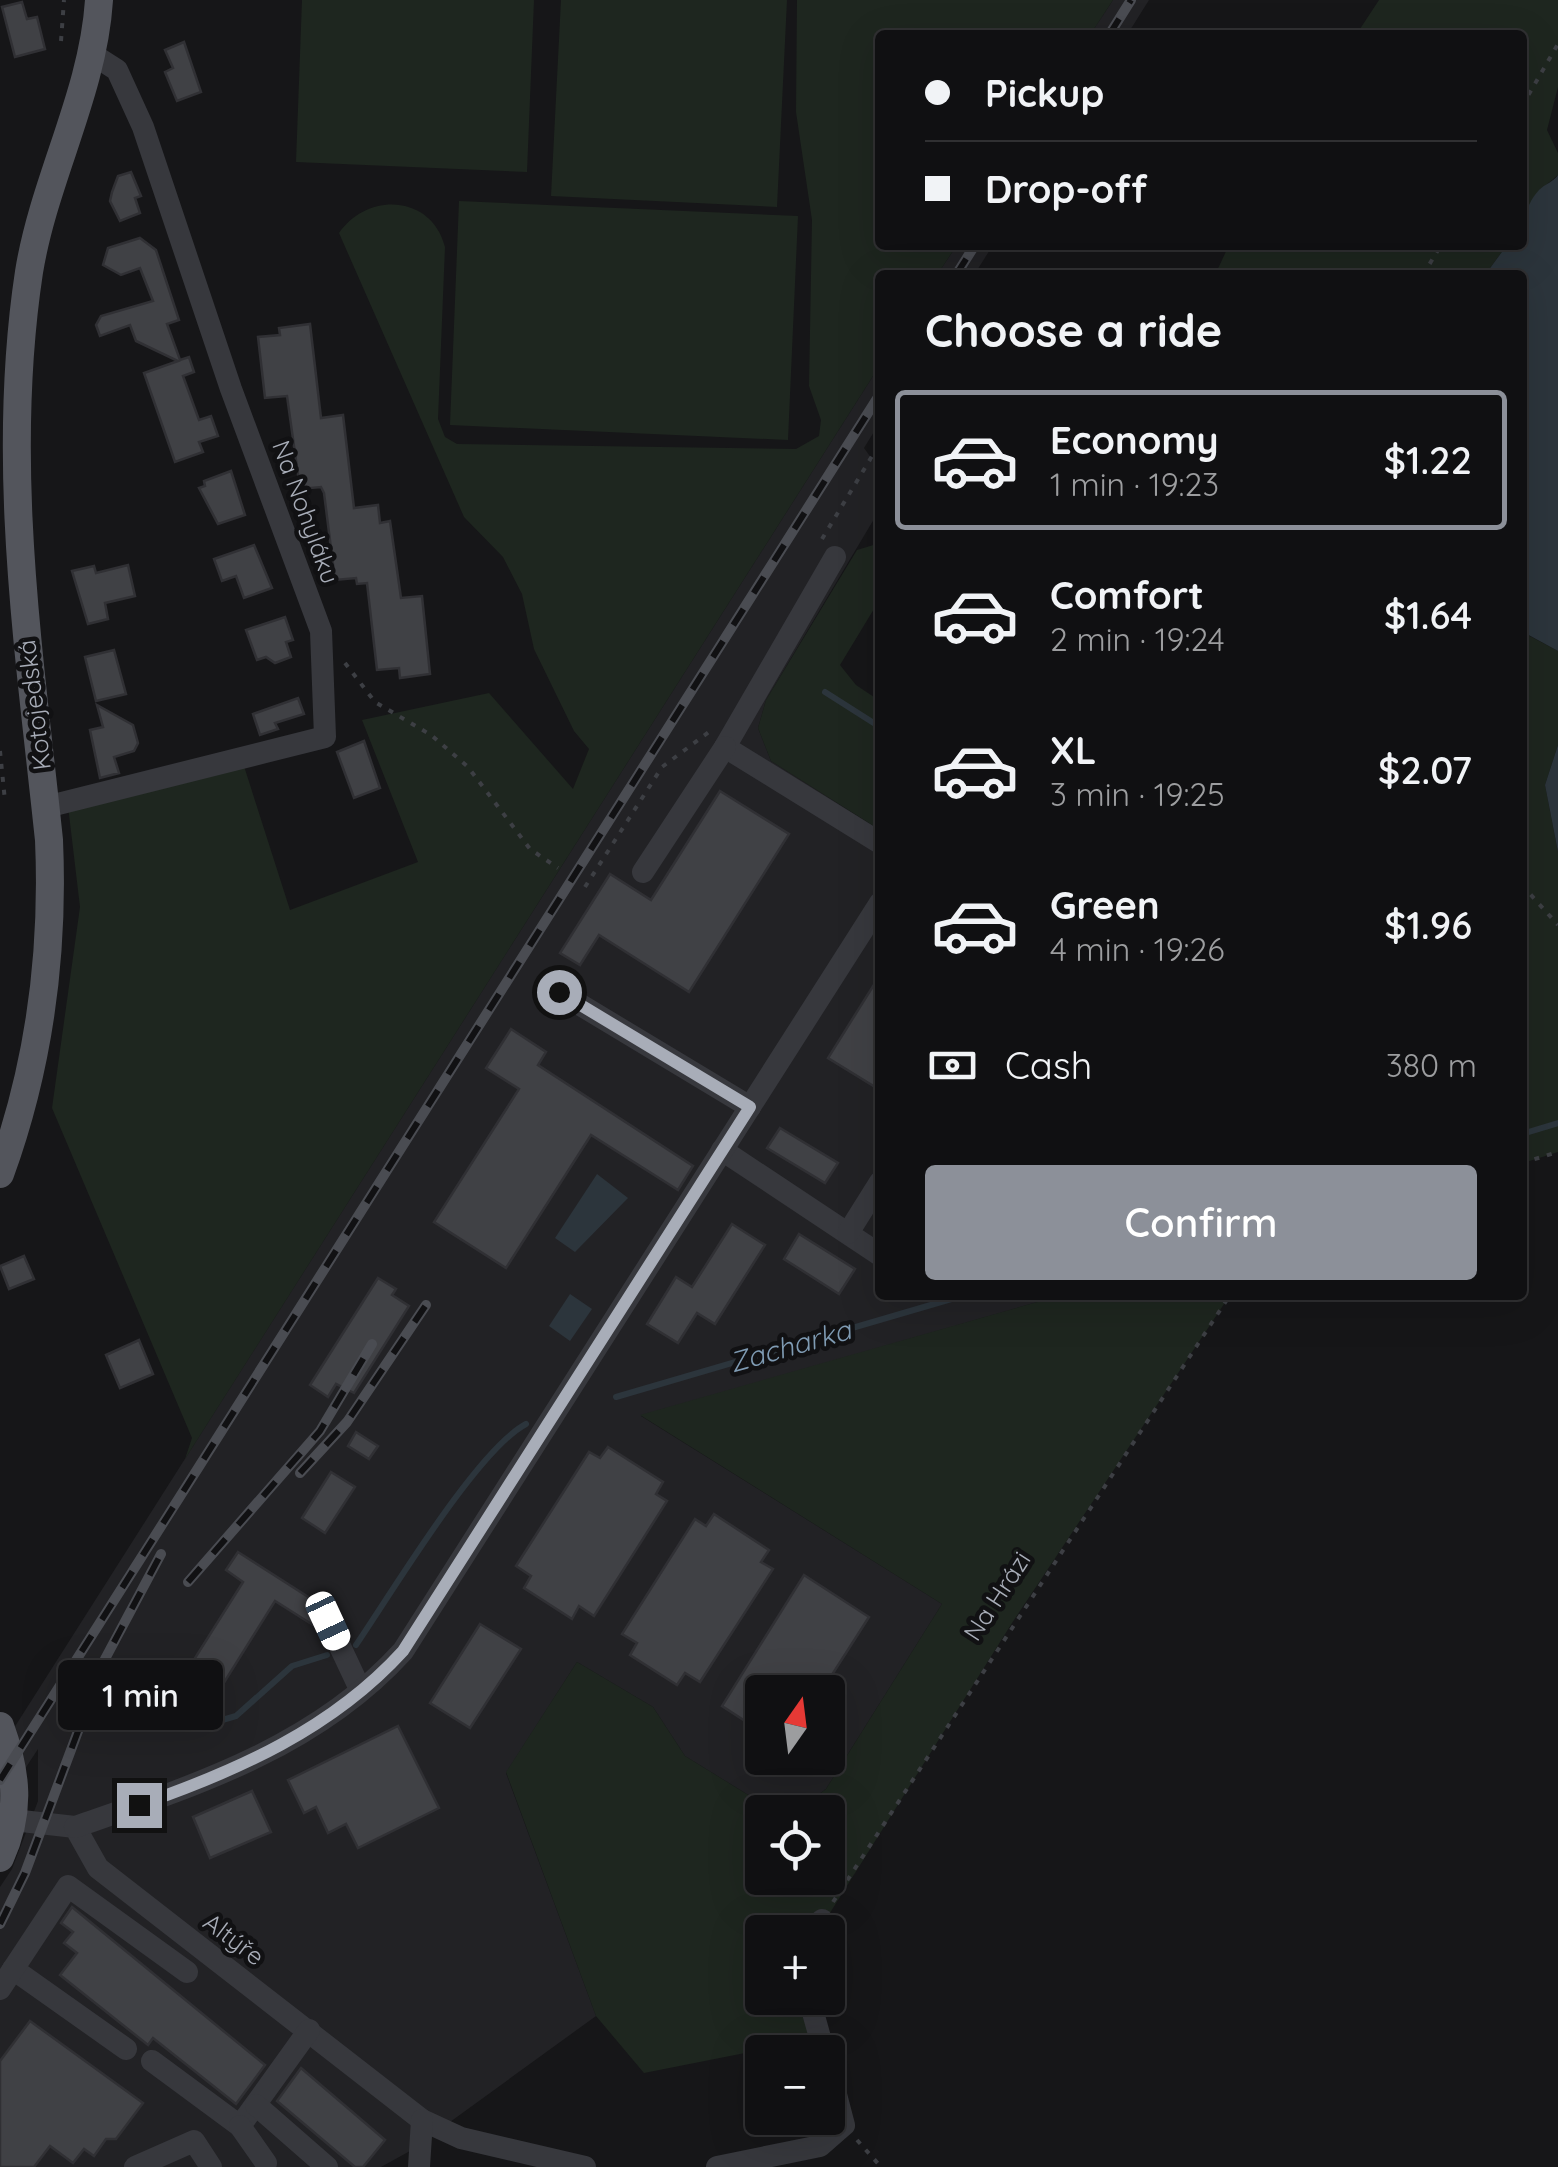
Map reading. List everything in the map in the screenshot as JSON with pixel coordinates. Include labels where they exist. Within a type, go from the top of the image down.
[{"type":"main road","name":"Kotojedská","points":[[0,1174],[25,1098],[39,1030],[50,891],[46,807],[8,524],[30,272],[48,194],[92,54],[99,0]]},
{"type":"main road","points":[[0,1726],[15,1778],[14,1820],[0,1858]]},
{"type":"street","name":"Na Nohyláku","points":[[46,807],[325,737],[320,631],[232,389],[144,127],[117,70],[92,54]]},
{"type":"street","points":[[643,872],[828,548]]},
{"type":"street","points":[[721,736],[875,840]]},
{"type":"street","points":[[14,1820],[74,1828],[204,1782],[301,1737],[381,1676],[403,1651],[875,912]]},
{"type":"street","points":[[559,992],[750,1107]]},
{"type":"street","points":[[722,1150],[875,1251]]},
{"type":"street","points":[[848,1233],[875,1190]]},
{"type":"street","points":[[328,1621],[360,1689]]},
{"type":"street","name":"Altýře","points":[[74,1828],[98,1868],[422,2120],[461,2138],[586,2167]]},
{"type":"street","points":[[0,1989],[68,1886],[187,1972]]},
{"type":"street","points":[[14,1969],[126,2049]]},
{"type":"street","points":[[240,2126],[310,2030]]},
{"type":"street","points":[[152,2061],[240,2126],[266,2164]]},
{"type":"street","points":[[256,2105],[327,2167]]},
{"type":"street","points":[[419,2167],[422,2120]]},
{"type":"street","points":[[717,2167],[820,2146],[833,2135]]},
{"type":"street","points":[[135,2167],[194,2141],[211,2167]]},
{"type":"path","points":[[62,41],[64,0]]},
{"type":"path","points":[[1527,97],[1558,44]]},
{"type":"path","points":[[828,548],[875,453]]},
{"type":"path","points":[[320,631],[375,702],[431,736],[468,767],[530,849],[558,868]]},
{"type":"path","points":[[586,886],[662,767],[721,736]]},
{"type":"path","points":[[0,751],[5,801]]},
{"type":"path","points":[[1527,891],[1558,925]]},
{"type":"path","points":[[1527,1161],[1558,1152]]},
{"type":"path","name":"Na Hrázi","points":[[827,1915],[1022,1606],[1227,1300]]},
{"type":"path","points":[[845,2126],[881,2167]]},
{"type":"shaded area","points":[[302,0],[534,0],[527,172],[296,162]]},
{"type":"shaded area","points":[[561,0],[787,0],[777,207],[551,196]]},
{"type":"shaded area","points":[[797,0],[1113,0],[1093,30],[875,30],[875,250],[954,250],[940,270],[875,270],[875,373],[185,1459],[192,1438],[52,1108],[80,907],[68,806],[243,763],[290,910],[418,862],[362,720],[489,693],[573,789],[589,749],[574,731],[534,649],[522,594],[503,557],[464,517],[339,233],[351,219],[382,205],[413,209],[438,230],[445,247],[438,419],[445,437],[457,444],[796,449],[819,436],[821,420],[809,386],[812,220],[796,112]]},
{"type":"shaded area","points":[[1113,0],[1149,0],[1130,30],[1093,30]]},
{"type":"shaded area","points":[[1379,0],[1558,0],[1558,87],[1547,130],[1558,153],[1558,175],[1540,190],[1527,215],[1527,30],[1359,30]]},
{"type":"shaded area","points":[[1558,175],[1558,651],[1527,634],[1527,270],[1489,270],[1503,250],[1527,250],[1527,209],[1539,190]]},
{"type":"shaded area","points":[[459,201],[798,216],[788,440],[450,425]]},
{"type":"shaded area","points":[[954,250],[990,250],[977,270],[940,270]]},
{"type":"shaded area","points":[[1227,250],[1503,250],[1489,270],[1217,270]]},
{"type":"shaded area","points":[[875,373],[875,430],[864,448],[875,463],[875,517],[766,700],[758,728],[771,761],[875,827],[875,1300],[1045,1300],[641,1416],[942,1604],[845,1759],[845,1675],[745,1675],[745,1775],[835,1775],[818,1795],[748,1795],[685,1756],[653,1707],[577,1662],[506,1773],[596,2016],[410,2151],[381,2167],[0,2167],[0,1887],[12,1869],[38,1801],[38,1749],[0,1807],[0,1750]]},
{"type":"shaded area","points":[[875,545],[875,607],[840,665],[856,685],[875,698],[875,827],[771,761],[758,728],[766,700],[857,550]]},
{"type":"shaded area","points":[[1527,635],[1558,651],[1558,745],[1545,785],[1558,852],[1558,1152],[1527,1162]]},
{"type":"shaded area","points":[[1558,745],[1558,852],[1545,785]]},
{"type":"shaded area","points":[[597,1174],[628,1198],[575,1252],[555,1238]]},
{"type":"shaded area","points":[[570,1294],[592,1309],[570,1341],[549,1326]]},
{"type":"shaded area","points":[[1044,1300],[1227,1300],[1012,1623],[845,1889],[845,1795],[818,1795],[835,1775],[845,1775],[845,1759],[942,1604],[640,1415]]},
{"type":"shaded area","points":[[577,1662],[653,1707],[685,1756],[748,1795],[745,1795],[745,1895],[841,1895],[829,1915],[745,1915],[745,2015],[809,2015],[811,2035],[745,2035],[745,2053],[644,2073],[596,2016],[506,1772]]},
{"type":"building","points":[[22,2],[27,19],[37,17],[45,49],[15,57],[2,7]]},
{"type":"building","points":[[184,42],[201,92],[177,101],[165,72],[173,68],[165,50]]},
{"type":"building","points":[[131,172],[141,196],[135,198],[140,213],[120,221],[110,201],[112,192],[118,176]]},
{"type":"building","points":[[140,238],[156,250],[179,320],[167,324],[180,360],[189,357],[194,372],[183,376],[199,420],[211,416],[218,436],[199,442],[203,452],[175,462],[144,373],[178,361],[136,341],[130,325],[100,336],[96,325],[101,316],[153,301],[140,268],[121,275],[103,265],[108,248]]},
{"type":"building","points":[[310,324],[321,418],[343,415],[354,508],[378,505],[380,523],[390,521],[401,598],[422,596],[430,674],[400,678],[399,668],[377,670],[367,583],[357,584],[356,578],[335,580],[324,493],[321,487],[300,489],[287,396],[265,398],[258,337],[280,335],[279,328]]},
{"type":"building","points":[[231,471],[245,515],[218,524],[199,488],[205,486],[204,481]]},
{"type":"building","points":[[254,545],[272,588],[244,598],[236,576],[222,581],[214,559]]},
{"type":"building","points":[[128,565],[135,596],[105,603],[108,619],[88,624],[72,571],[94,566],[96,573]]},
{"type":"building","points":[[285,617],[293,640],[286,642],[291,657],[275,663],[266,657],[257,660],[246,630]]},
{"type":"building","points":[[114,650],[126,694],[96,701],[85,657]]},
{"type":"building","points":[[298,698],[304,714],[275,723],[278,729],[260,735],[253,714]]},
{"type":"building","points":[[97,705],[133,725],[138,743],[134,751],[114,757],[119,773],[100,778],[90,730],[103,727]]},
{"type":"building","points":[[364,741],[380,788],[354,798],[337,752]]},
{"type":"building","points":[[720,791],[789,834],[689,992],[599,935],[580,965],[560,953],[610,874],[651,900]]},
{"type":"building","points":[[875,983],[875,1087],[828,1058]]},
{"type":"building","points":[[511,1029],[546,1052],[538,1065],[693,1166],[678,1190],[591,1135],[506,1268],[434,1222],[519,1089],[486,1068]]},
{"type":"building","points":[[780,1128],[838,1163],[825,1183],[767,1148]]},
{"type":"building","points":[[732,1224],[765,1245],[715,1324],[697,1313],[678,1343],[647,1324],[676,1277],[692,1287]]},
{"type":"building","points":[[799,1234],[855,1269],[839,1294],[784,1259]]},
{"type":"building","points":[[24,1256],[34,1279],[9,1289],[0,1266]]},
{"type":"building","points":[[378,1278],[396,1289],[392,1295],[409,1306],[354,1393],[336,1384],[328,1397],[310,1385]]},
{"type":"building","points":[[139,1340],[153,1374],[120,1388],[106,1355]]},
{"type":"building","points":[[356,1432],[378,1446],[369,1459],[348,1446]]},
{"type":"building","points":[[608,1447],[663,1482],[656,1494],[667,1501],[594,1616],[579,1606],[572,1619],[524,1588],[531,1576],[516,1566],[589,1452],[600,1458]]},
{"type":"building","points":[[331,1472],[355,1487],[325,1533],[302,1518]]},
{"type":"building","points":[[714,1514],[769,1550],[761,1562],[773,1569],[700,1682],[685,1673],[677,1685],[630,1655],[637,1643],[622,1634],[695,1519],[706,1526]]},
{"type":"building","points":[[238,1552],[324,1607],[315,1613],[313,1625],[275,1601],[215,1697],[183,1677],[243,1582],[226,1570]]},
{"type":"building","points":[[804,1575],[869,1617],[832,1675],[745,1675],[745,1721],[722,1706]]},
{"type":"building","points":[[480,1624],[521,1649],[470,1728],[430,1703]]},
{"type":"building","points":[[398,1726],[439,1808],[358,1848],[346,1824],[328,1833],[316,1807],[304,1813],[288,1780]]},
{"type":"building","points":[[252,1791],[271,1832],[210,1858],[193,1817]]},
{"type":"building","points":[[72,1907],[265,2065],[236,2104],[153,2038],[148,2045],[60,1975],[77,1953],[64,1943],[73,1932],[61,1923]]},
{"type":"building","points":[[30,2021],[143,2103],[116,2139],[106,2139],[94,2156],[84,2149],[73,2163],[50,2146],[34,2167],[0,2167],[0,2061]]},
{"type":"building","points":[[301,2068],[385,2140],[363,2167],[355,2167],[277,2101]]},
{"type":"waterway","points":[[825,692],[875,724]]},
{"type":"waterway","name":"Zacharka","points":[[1527,1132],[1558,1123]]},
{"type":"waterway","name":"Zacharka","points":[[616,1397],[948,1300]]},
{"type":"waterway","name":"Zacharka","points":[[356,1645],[460,1492],[506,1439],[526,1424]]},
{"type":"waterway","name":"Zacharka","points":[[96,1727],[198,1727],[236,1716],[292,1666],[327,1655]]},
{"type":"railway","points":[[1112,30],[1131,0]]},
{"type":"railway","points":[[959,270],[972,250]]},
{"type":"railway","points":[[0,1780],[875,402]]},
{"type":"railway","points":[[300,1473],[347,1422],[426,1305]]},
{"type":"railway","points":[[188,1582],[320,1431],[372,1344]]},
{"type":"railway","points":[[0,1924],[25,1873],[105,1659],[161,1554]]},
{"type":"route","points":[[139,1805],[204,1782],[301,1737],[381,1676],[403,1651],[750,1107],[559,992]]}]
